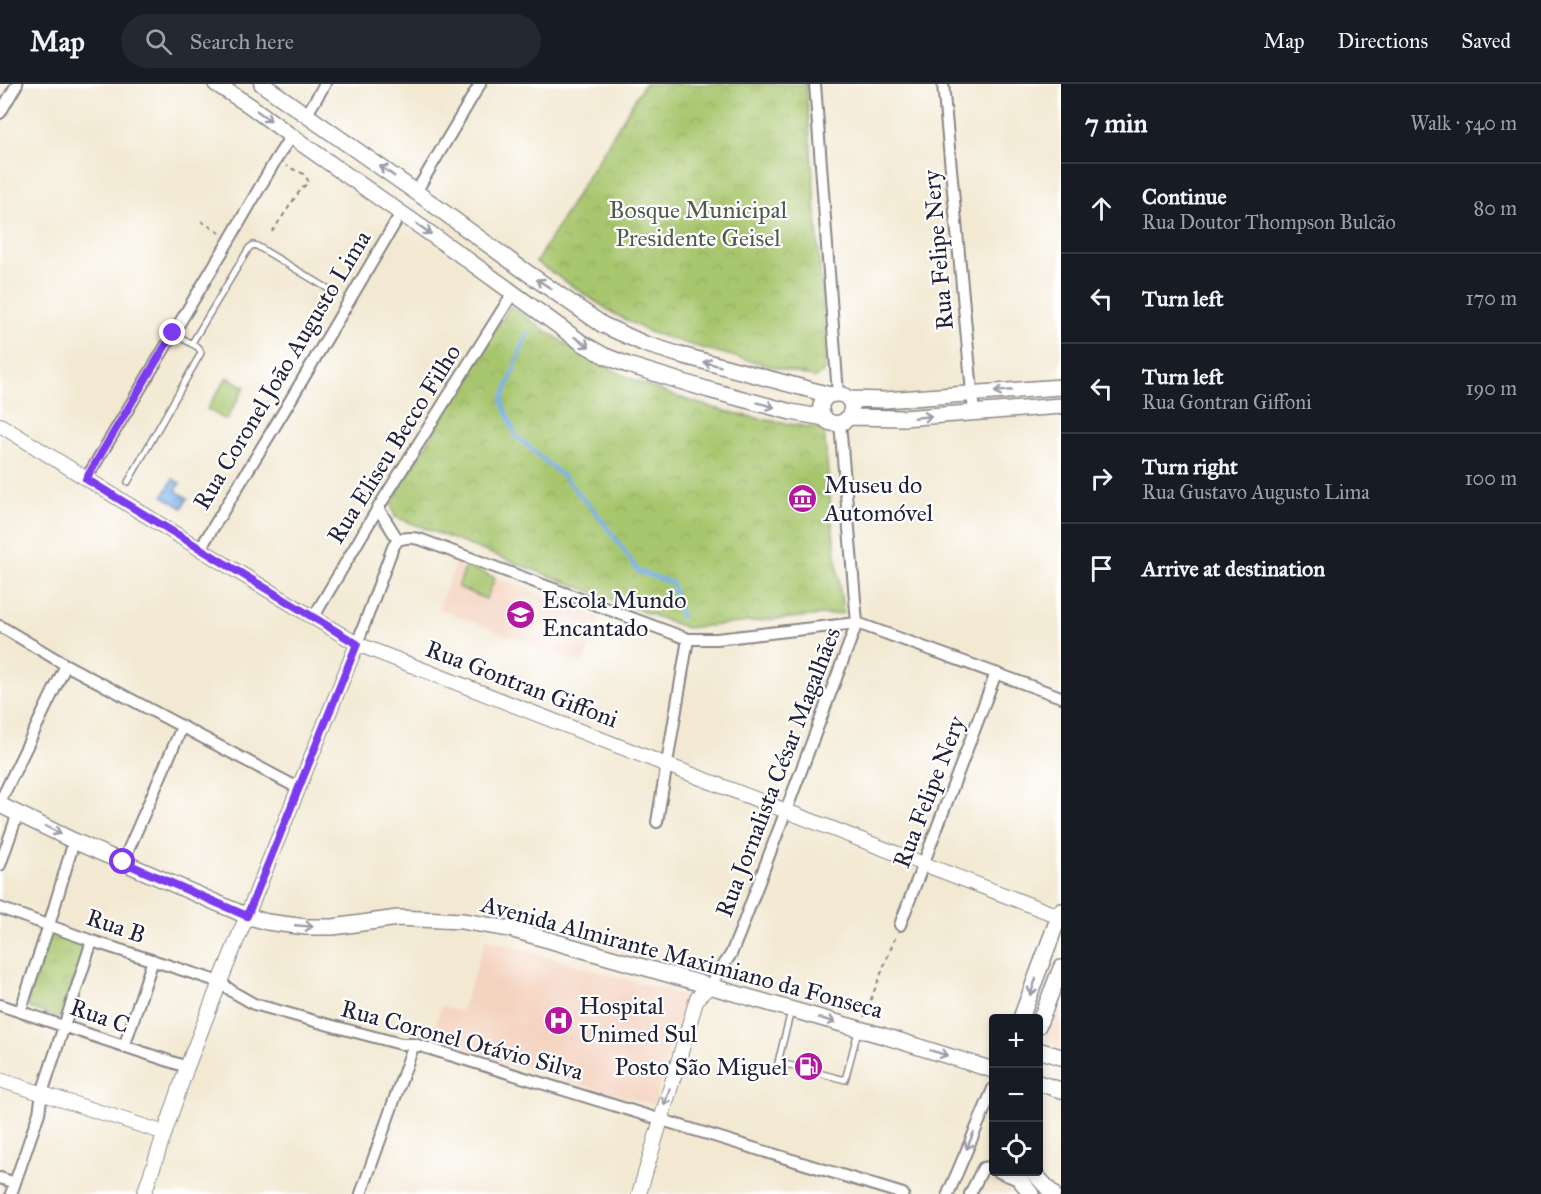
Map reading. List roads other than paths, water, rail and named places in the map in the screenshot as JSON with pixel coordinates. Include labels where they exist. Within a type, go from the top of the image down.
[{"type":"main road","points":[[216,84],[459,253],[582,343],[605,356],[628,366],[709,390],[791,412],[825,418]]},
{"type":"main road","points":[[262,84],[603,325],[645,344],[838,396],[885,400],[1061,387]]},
{"type":"main road","points":[[459,253],[472,233]]},
{"type":"main road","points":[[508,290],[519,267]]},
{"type":"main road","points":[[838,396],[825,398],[821,407],[821,412],[831,423],[844,420],[903,418],[1061,406]]},
{"type":"main road","points":[[838,396],[851,408],[844,420]]},
{"type":"main road","name":"Avenida Almirante Maximiano da Fonseca","points":[[0,804],[74,841],[247,916],[267,922],[306,927],[333,927],[398,918],[462,921],[510,929],[792,1009],[989,1069]]},
{"type":"main road","points":[[1023,1014],[1060,915]]},
{"type":"main road","points":[[1043,1014],[1061,968]]},
{"type":"main road","points":[[1043,1052],[1061,1057]]},
{"type":"main road","points":[[1043,1085],[1061,1090]]},
{"type":"main road","points":[[1023,1176],[1031,1194]]},
{"type":"main road","points":[[1025,1176],[1053,1194]]},
{"type":"street","points":[[0,113],[17,84]]},
{"type":"street","points":[[307,114],[325,84]]},
{"type":"street","points":[[416,192],[480,84]]},
{"type":"street","points":[[815,84],[838,396]]},
{"type":"street","name":"Rua Felipe Nery","points":[[944,84],[974,413]]},
{"type":"street","points":[[86,479],[291,136]]},
{"type":"street","name":"Rua Coronel João Augusto Lima","points":[[200,549],[401,213]]},
{"type":"street","name":"Rua Eliseu Becco Filho","points":[[313,618],[508,290]]},
{"type":"street","name":"Rua Jornalista César Magalhães","points":[[710,986],[730,954],[787,811],[857,623],[844,420]]},
{"type":"street","name":"Rua Gontran Giffoni","points":[[0,425],[357,644],[1060,915]]},
{"type":"street","points":[[378,508],[398,540]]},
{"type":"street","points":[[144,1194],[187,1067],[220,982],[357,644],[393,547],[398,540],[406,537],[422,540],[688,639],[717,639],[857,623],[1061,698]]},
{"type":"street","points":[[0,626],[66,664],[298,788]]},
{"type":"street","points":[[657,822],[688,639]]},
{"type":"street","points":[[0,804],[66,664]]},
{"type":"street","name":"Rua Felipe Nery","points":[[900,925],[996,673]]},
{"type":"street","points":[[123,862],[182,726]]},
{"type":"street","points":[[0,865],[18,813]]},
{"type":"street","points":[[20,1012],[74,841]]},
{"type":"street","name":"Rua B","points":[[0,908],[92,941],[220,982]]},
{"type":"street","points":[[11,1194],[39,1113],[42,1093],[92,941]]},
{"type":"street","points":[[124,1047],[153,960]]},
{"type":"street","name":"Rua Coronel Otávio Silva","points":[[220,982],[255,1004],[401,1044],[414,1044],[903,1194]]},
{"type":"street","points":[[639,1194],[697,998],[710,986]]},
{"type":"street","name":"Rua C","points":[[0,1005],[187,1067]]},
{"type":"street","points":[[361,1194],[414,1044]]},
{"type":"street","points":[[0,1080],[165,1133]]},
{"type":"street","points":[[948,1194],[989,1098]]},
{"type":"street","points":[[970,1194],[983,1168],[989,1168]]},
{"type":"street","points":[[0,1178],[15,1183]]},
{"type":"lane","points":[[192,343],[249,248],[253,245],[332,291]]},
{"type":"lane","points":[[128,482],[200,357],[201,350],[173,333]]},
{"type":"lane","points":[[792,1009],[778,1062],[845,1080],[859,1029]]},
{"type":"water","points":[[173,479],[180,483],[176,491],[188,498],[182,508],[163,496]]},
{"type":"waterway","points":[[528,332],[502,401],[515,435],[564,477],[596,513],[638,571],[672,583],[681,617]]},
{"type":"place","name":"Museu do Automóvel","points":[[803,499]]},
{"type":"place","name":"Escola Mundo Encantado","points":[[521,614]]},
{"type":"place","name":"Hospital Unimed Sul","points":[[558,1020]]},
{"type":"place","name":"Posto São Miguel","points":[[809,1067]]},
{"type":"park label","name":"Bosque Municipal Presidente Geisel","points":[[698,224]]}]
